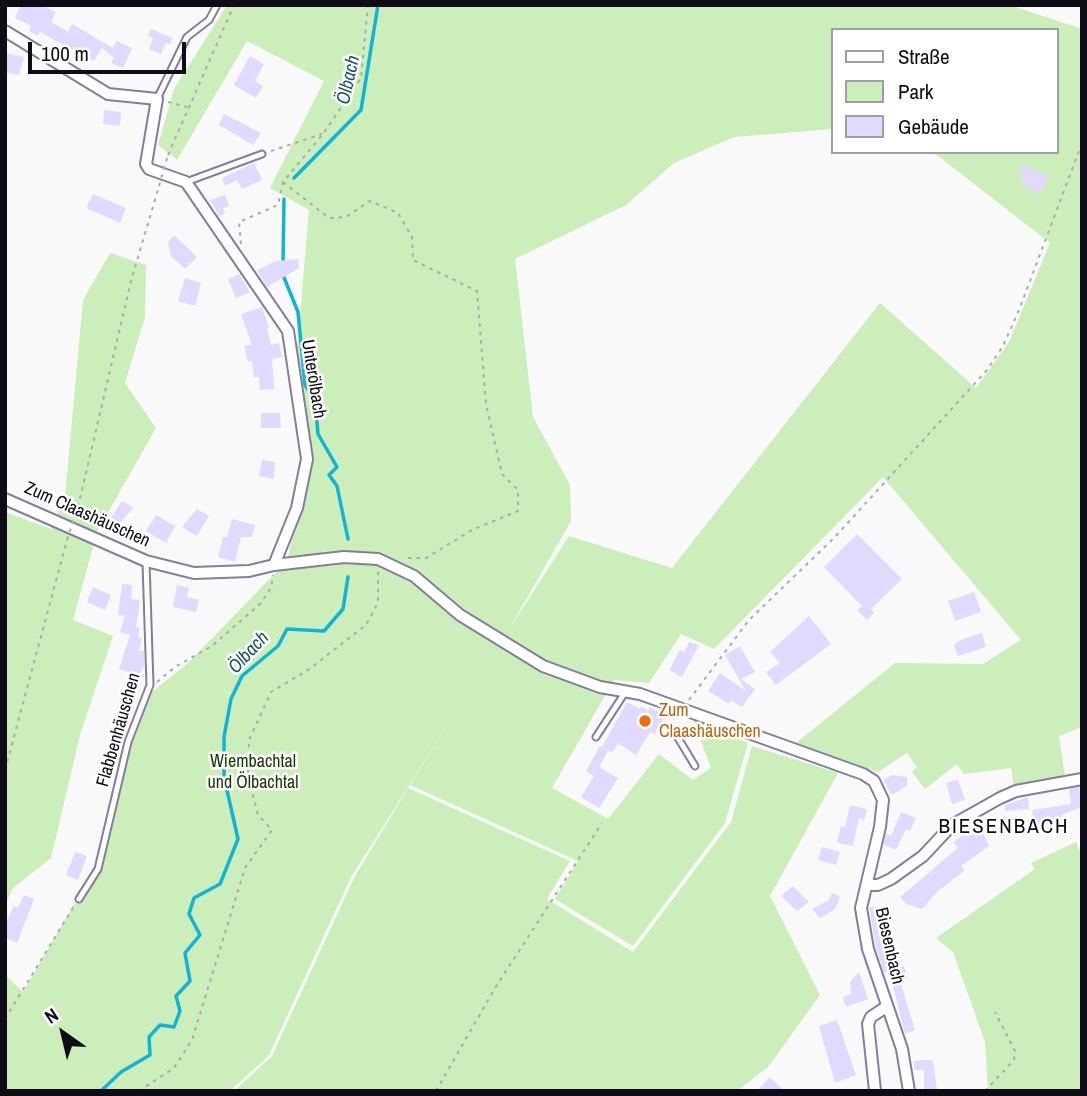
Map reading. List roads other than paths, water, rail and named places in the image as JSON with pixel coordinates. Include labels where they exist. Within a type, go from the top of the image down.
[{"type":"street","points":[[5,31],[108,94],[157,99],[146,164],[149,169],[186,182]]},
{"type":"street","name":"Unterölbach","points":[[186,182],[288,331],[307,459],[297,508],[274,565]]},
{"type":"street","name":"Zum Claashäuschen","points":[[5,499],[146,561],[194,573],[218,574],[344,557],[378,559],[414,576],[460,615],[543,666],[600,687],[626,691],[863,774],[874,781],[883,800],[868,885]]},
{"type":"street","name":"Biesenbach","points":[[909,1091],[902,1049],[886,1007],[863,927],[861,900],[868,885],[878,885],[891,879],[923,856],[952,825],[1000,798],[1016,791],[1082,779]]},
{"type":"street","points":[[875,1091],[868,1024],[871,1017],[886,1007]]},
{"type":"lane","points":[[157,99],[187,37],[209,20],[217,5]]},
{"type":"lane","points":[[186,182],[262,154]]},
{"type":"lane","name":"Flabbenhäuschen","points":[[79,899],[98,869],[128,742],[150,685],[146,561]]},
{"type":"lane","points":[[596,737],[626,691]]},
{"type":"lane","points":[[672,728],[695,766]]},
{"type":"waterway","name":"Ölbach","points":[[294,178],[361,110],[378,5]]},
{"type":"waterway","name":"Ölbach","points":[[283,264],[284,199]]},
{"type":"waterway","name":"Ölbach","points":[[283,275],[298,312],[305,385],[315,400],[318,434],[337,467],[329,475],[337,486],[348,539]]},
{"type":"waterway","name":"Ölbach","points":[[101,1091],[121,1072],[150,1055],[149,1037],[160,1025],[174,1027],[180,1011],[176,996],[190,981],[185,953],[200,935],[189,914],[194,898],[220,884],[238,839],[224,777],[224,737],[231,699],[242,676],[278,646],[287,629],[324,631],[343,609],[348,577]]},
{"type":"place","name":"Zum Claashäuschen","points":[[645,721]]},
{"type":"district","name":"BIESENBACH","points":[[1004,827]]},
{"type":"park label","name":"Wiembachtal und Ölbachtal","points":[[253,772]]}]
